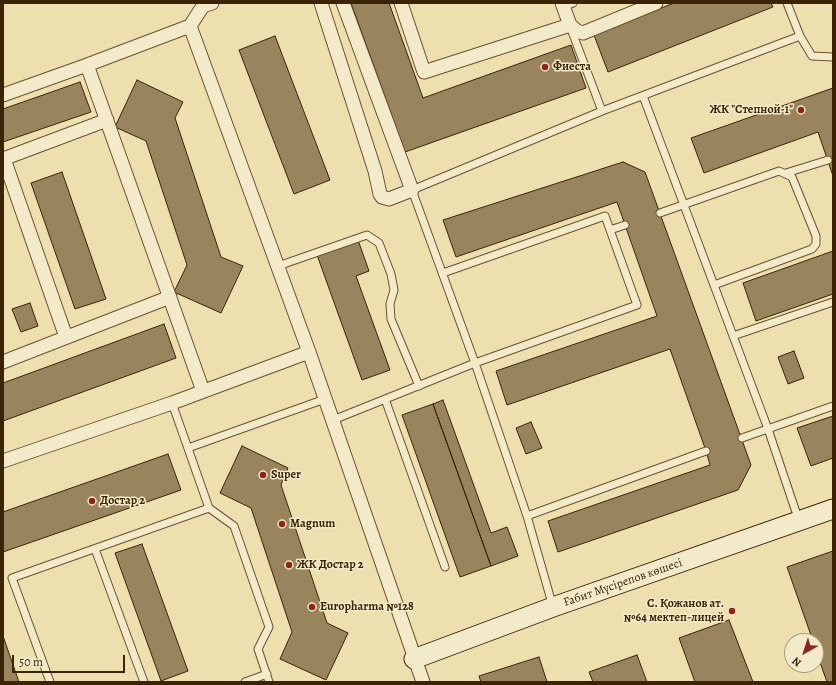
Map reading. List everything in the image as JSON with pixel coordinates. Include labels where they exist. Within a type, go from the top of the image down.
[{"type":"street","points":[[3,95],[87,66],[190,26],[203,6],[212,3]]},
{"type":"street","points":[[321,3],[375,171],[380,194],[382,197],[389,199],[412,190],[343,3]]},
{"type":"street","points":[[401,3],[424,72],[570,25]]},
{"type":"street","points":[[566,4],[570,25],[577,32],[583,33],[656,3]]},
{"type":"street","points":[[190,26],[310,352],[423,682]]},
{"type":"street","points":[[87,66],[203,391]]},
{"type":"street","points":[[66,338],[3,159],[107,120]]},
{"type":"street","points":[[3,362],[170,297]]},
{"type":"street","points":[[3,461],[172,403],[310,352]]},
{"type":"street","name":"Ғабит Мүсірепов көшесі","points":[[414,659],[553,607],[833,509]]},
{"type":"lane","points":[[787,3],[800,36],[812,56],[833,57]]},
{"type":"lane","points":[[570,25],[602,111]]},
{"type":"lane","points":[[553,607],[527,516],[476,363],[412,190],[602,111],[800,36]]},
{"type":"lane","points":[[643,96],[734,336],[768,429],[799,521]]},
{"type":"lane","points":[[786,173],[828,160]]},
{"type":"lane","points":[[660,213],[779,171],[792,177],[816,236],[816,244],[812,249],[714,285]]},
{"type":"lane","points":[[333,420],[476,363],[637,305],[605,216],[443,273]]},
{"type":"lane","points":[[610,230],[625,225]]},
{"type":"lane","points":[[278,266],[367,234],[379,243],[391,274],[394,290],[390,304],[391,319],[419,386]]},
{"type":"lane","points":[[734,336],[833,302]]},
{"type":"lane","points":[[188,448],[325,399]]},
{"type":"lane","points":[[385,399],[445,567]]},
{"type":"lane","points":[[172,403],[209,508],[234,526],[269,627],[258,649],[269,682]]},
{"type":"lane","points":[[742,438],[833,406]]},
{"type":"lane","points":[[527,516],[706,451]]},
{"type":"lane","points":[[50,682],[12,578],[209,508]]},
{"type":"lane","points":[[95,549],[144,682]]},
{"type":"lane","points":[[245,682],[267,674]]},
{"type":"building","name":"Фиеста","points":[[351,3],[389,3],[423,98],[571,45],[586,88],[405,152]]},
{"type":"building","points":[[674,3],[771,3],[773,7],[608,72],[594,35]]},
{"type":"building","points":[[275,36],[330,180],[294,194],[239,50]]},
{"type":"building","points":[[137,80],[183,102],[175,118],[221,257],[243,266],[221,313],[174,292],[187,265],[146,141],[115,127]]},
{"type":"building","points":[[80,82],[91,112],[3,142],[3,109]]},
{"type":"building","name":"ЖК \"Степной-1\"","points":[[833,88],[833,176],[818,132],[704,173],[691,138]]},
{"type":"building","points":[[623,162],[645,172],[751,465],[738,490],[558,552],[548,521],[710,465],[706,451],[670,349],[507,405],[496,371],[657,316],[617,202],[456,257],[443,220]]},
{"type":"building","points":[[62,172],[106,299],[75,309],[31,183]]},
{"type":"building","points":[[358,240],[369,271],[356,276],[390,370],[362,380],[317,255]]},
{"type":"building","points":[[833,251],[833,294],[756,321],[743,283]]},
{"type":"building","points":[[30,303],[38,326],[21,332],[12,309]]},
{"type":"building","points":[[164,324],[176,358],[3,421],[3,383]]},
{"type":"building","points":[[794,351],[804,378],[788,384],[778,357]]},
{"type":"building","points":[[443,400],[491,533],[507,527],[518,556],[491,566],[433,404]]},
{"type":"building","points":[[433,404],[491,566],[460,577],[402,415]]},
{"type":"building","points":[[833,416],[833,458],[811,466],[797,428]]},
{"type":"building","points":[[531,422],[542,448],[526,454],[516,428]]},
{"type":"building","name":"ЖК Достар 2","points":[[242,446],[288,468],[281,485],[327,623],[348,633],[326,680],[280,659],[292,632],[251,508],[220,493]]},
{"type":"building","name":"Достар 2","points":[[168,454],[181,490],[3,552],[3,512]]},
{"type":"building","name":"Достар 2","points":[[142,544],[188,671],[161,681],[115,553]]},
{"type":"building","points":[[833,551],[833,682],[827,682],[824,673],[824,633],[810,633],[787,567]]},
{"type":"building","points":[[729,620],[753,682],[695,682],[679,638]]},
{"type":"building","points":[[3,636],[19,682],[3,682]]},
{"type":"building","points":[[637,655],[647,682],[593,682],[589,672]]},
{"type":"building","points":[[539,657],[547,682],[481,682],[479,676]]},
{"type":"place","name":"Фиеста","points":[[545,67]]},
{"type":"place","name":"ЖК \"Степной-1\"","points":[[801,110]]},
{"type":"place","name":"Super","points":[[263,475]]},
{"type":"place","name":"Достар 2","points":[[92,501]]},
{"type":"place","name":"Magnum","points":[[282,524]]},
{"type":"place","name":"ЖК Достар 2","points":[[289,565]]},
{"type":"place","name":"Europharma №128","points":[[312,607]]},
{"type":"place","name":"С. Қожанов ат. №64 мектеп-лицей","points":[[732,611]]}]
